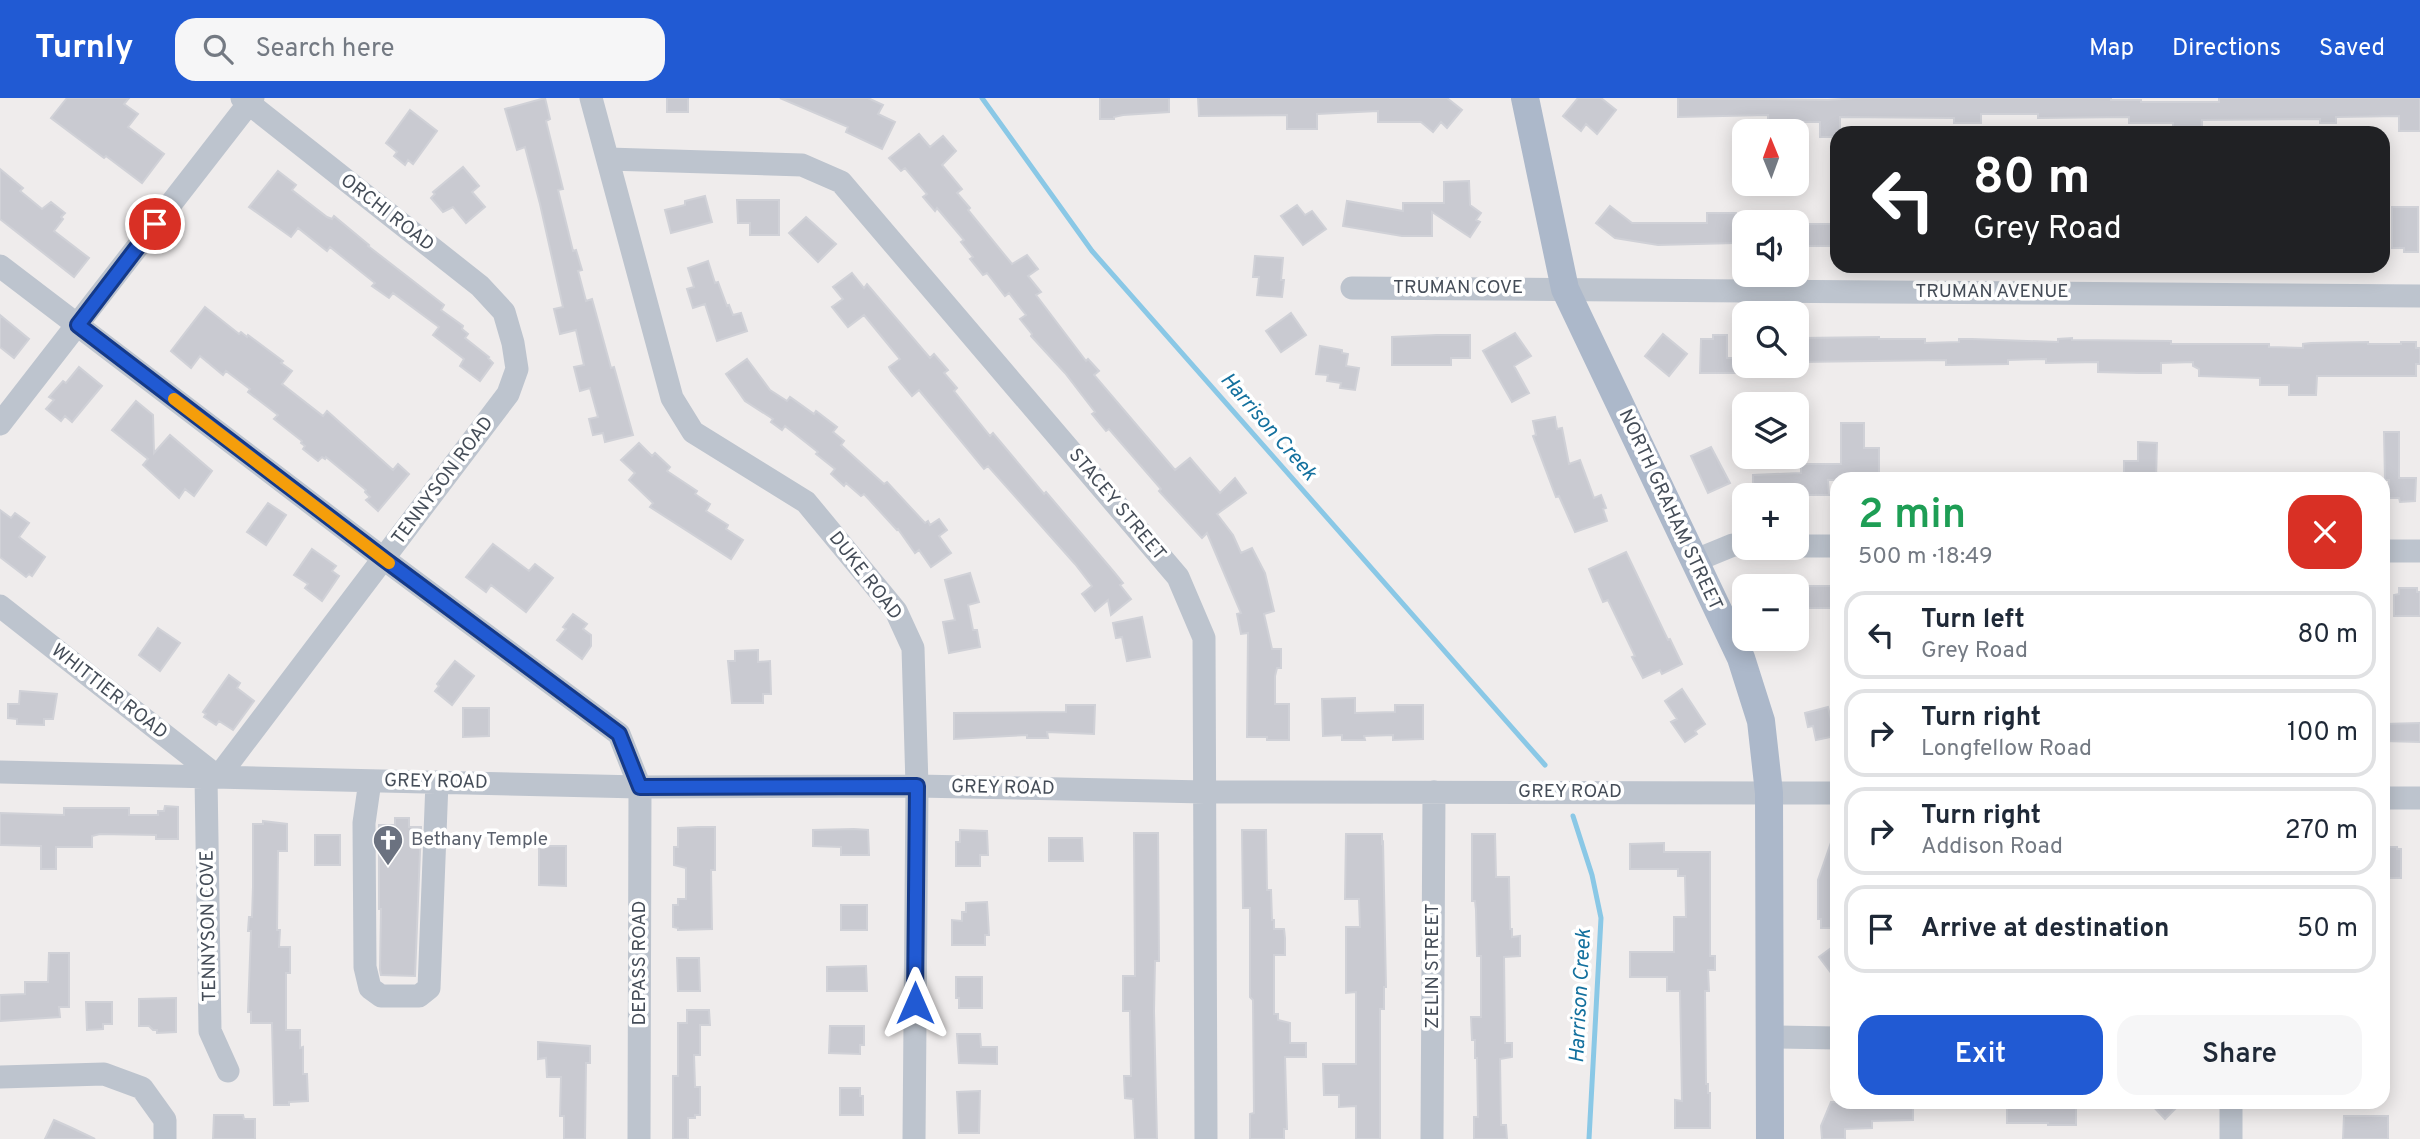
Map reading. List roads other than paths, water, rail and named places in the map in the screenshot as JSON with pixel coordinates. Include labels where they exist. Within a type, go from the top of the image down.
[{"type":"main road","name":"NORTH GRAHAM STREET","points":[[1525,98],[1565,289],[1741,659],[1761,721],[1769,793],[1770,1139]]},
{"type":"street","name":"DUKE ROAD","points":[[591,98],[672,398],[693,432],[806,502],[897,611],[913,648],[917,786],[914,1139]]},
{"type":"street","points":[[0,424],[248,100]]},
{"type":"street","name":"ORCHI ROAD","points":[[248,100],[480,286],[504,312],[513,342]]},
{"type":"street","name":"STACEY STREET","points":[[608,159],[802,165],[841,182],[1178,577],[1204,638],[1206,1139]]},
{"type":"street","points":[[0,266],[384,559],[619,734],[640,787]]},
{"type":"street","name":"TRUMAN COVE","points":[[1352,288],[1565,289]]},
{"type":"street","name":"TRUMAN AVENUE","points":[[1565,289],[2420,296]]},
{"type":"street","name":"TENNYSON ROAD","points":[[212,777],[384,559],[508,394],[517,369],[513,342]]},
{"type":"street","points":[[1693,561],[1732,545]]},
{"type":"street","points":[[1809,545],[1830,546]]},
{"type":"street","points":[[2390,551],[2420,551]]},
{"type":"street","name":"WHITTIER ROAD","points":[[0,606],[212,777]]},
{"type":"street","name":"GREY ROAD","points":[[0,772],[640,787],[917,786],[1205,792],[1830,793]]},
{"type":"street","name":"TENNYSON COVE","points":[[212,777],[210,1031],[228,1072]]},
{"type":"street","points":[[370,781],[364,823],[365,967],[370,988],[381,996],[419,996],[429,988],[437,782]]},
{"type":"street","name":"DEPASS ROAD","points":[[639,1139],[640,787]]},
{"type":"street","name":"ZELIN STREET","points":[[1432,1139],[1434,792]]},
{"type":"street","points":[[2390,798],[2420,798]]},
{"type":"street","points":[[1771,1037],[1830,1038]]},
{"type":"street","points":[[0,1077],[104,1074],[142,1088],[165,1120],[164,1139]]},
{"type":"street","points":[[2231,1109],[2231,1139]]},
{"type":"waterway","name":"Harrison Creek","points":[[982,98],[1092,251],[1545,765]]},
{"type":"waterway","name":"Harrison Creek","points":[[1573,816],[1592,875],[1601,918],[1589,1139]]},
{"type":"place","name":"Bethany Temple","points":[[388,867]]}]
